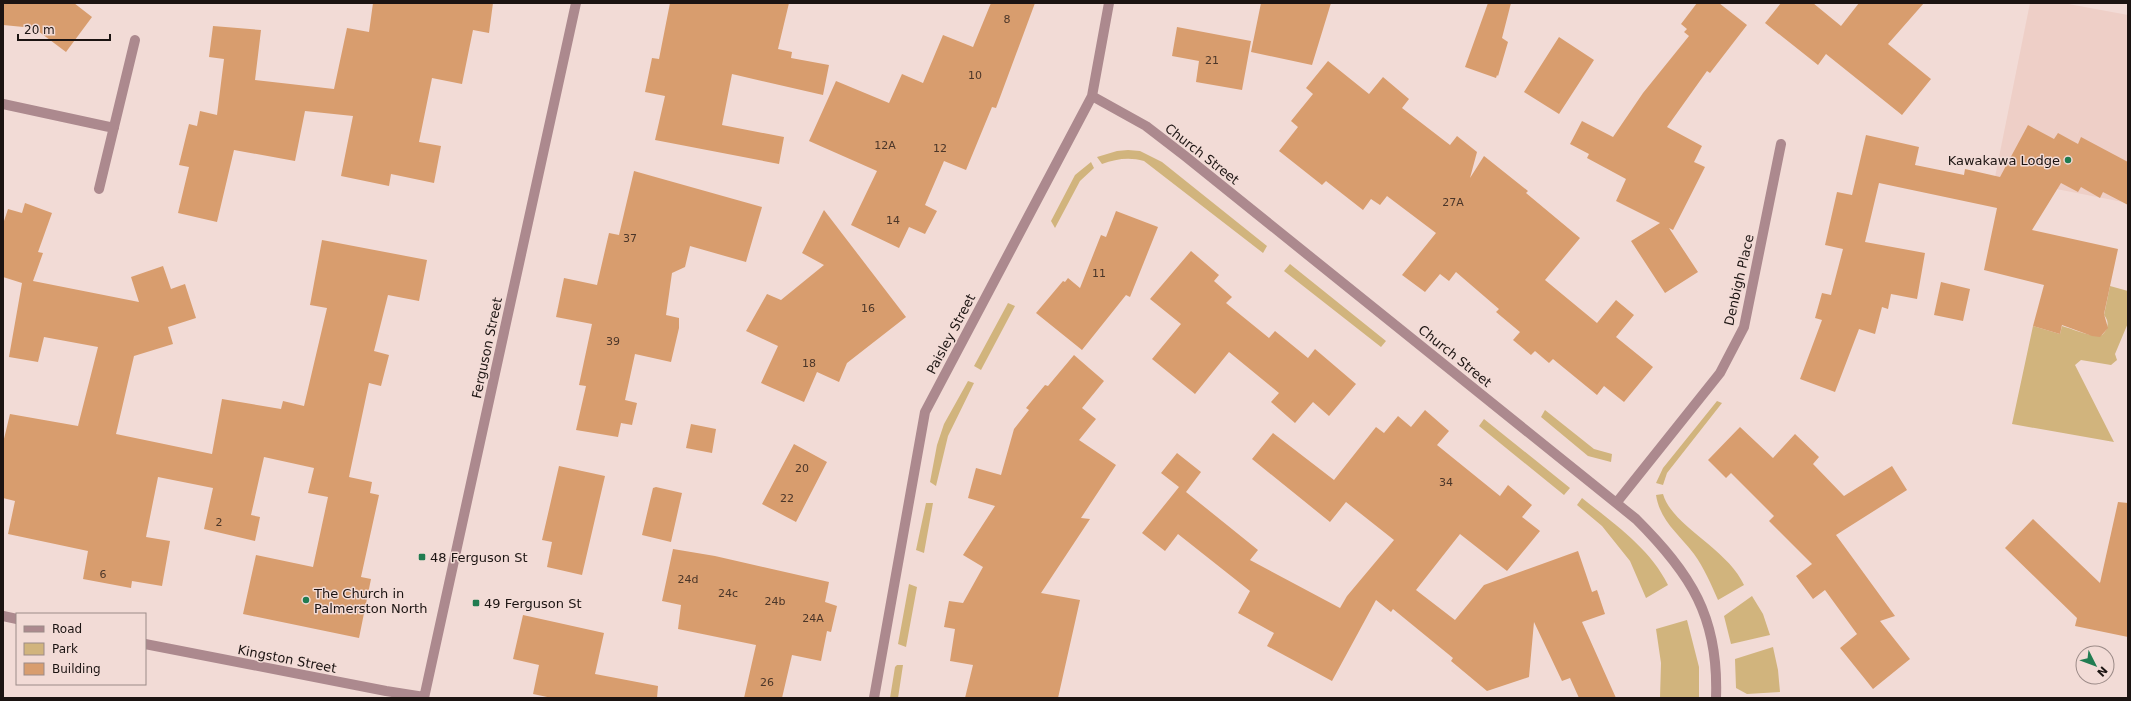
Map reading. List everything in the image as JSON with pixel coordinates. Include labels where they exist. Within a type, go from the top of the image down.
[{"type":"street","name":"Ferguson Street","points":[[424,697],[576,3]]},
{"type":"street","name":"Paisley Street","points":[[874,698],[925,412],[1092,96],[1109,3]]},
{"type":"street","points":[[99,189],[135,40]]},
{"type":"street","name":"Church Street","points":[[1092,96],[1146,126],[1185,156],[1617,502],[1665,548],[1689,580],[1706,615],[1713,653],[1716,698]]},
{"type":"street","points":[[3,104],[114,128]]},
{"type":"street","name":"Denbigh Place","points":[[1617,502],[1720,372],[1744,327],[1780,144]]},
{"type":"street","points":[[3,616],[16,619]]},
{"type":"street","name":"Kingston Street","points":[[146,644],[424,697]]},
{"type":"shaded area","points":[[2030,3],[2063,3],[2128,15],[2128,203],[1995,177]]},
{"type":"green space","points":[[1117,151],[1140,151],[1162,162],[1267,246],[1263,253],[1144,161],[1123,159],[1102,164],[1097,157]]},
{"type":"green space","points":[[1091,162],[1094,168],[1080,181],[1055,228],[1051,221],[1075,175]]},
{"type":"green space","points":[[1290,264],[1386,341],[1381,347],[1284,271]]},
{"type":"green space","points":[[2110,286],[2128,291],[2128,323],[2115,354],[2117,360],[2111,365],[2081,360],[2075,365],[2114,442],[2012,424],[2033,326],[2060,334],[2062,326],[2088,334],[2098,336],[2102,335],[2108,326],[2104,315]]},
{"type":"green space","points":[[1008,303],[1015,306],[981,370],[974,366]]},
{"type":"green space","points":[[968,381],[974,383],[948,436],[936,486],[930,482],[937,445],[944,424]]},
{"type":"green space","points":[[1717,401],[1722,403],[1667,473],[1663,485],[1656,483],[1663,468]]},
{"type":"green space","points":[[1545,410],[1594,449],[1612,454],[1611,462],[1588,456],[1541,417]]},
{"type":"green space","points":[[1484,419],[1570,488],[1564,495],[1479,426]]},
{"type":"green space","points":[[1663,494],[1668,505],[1677,516],[1726,560],[1744,585],[1718,600],[1698,559],[1666,520],[1658,504],[1656,495]]},
{"type":"green space","points":[[1582,498],[1630,537],[1641,548],[1651,559],[1668,585],[1646,598],[1630,561],[1602,526],[1577,505]]},
{"type":"green space","points":[[926,503],[933,503],[924,553],[916,550]]},
{"type":"green space","points":[[909,584],[917,587],[906,647],[898,644]]},
{"type":"green space","points":[[1752,596],[1763,614],[1770,635],[1731,644],[1724,616]]},
{"type":"green space","points":[[1687,620],[1699,667],[1699,698],[1660,698],[1661,663],[1656,629]]},
{"type":"green space","points":[[1773,647],[1778,670],[1780,692],[1747,694],[1736,688],[1735,659]]},
{"type":"green space","points":[[897,665],[903,665],[898,698],[890,698],[895,667]]},
{"type":"building","points":[[3,3],[74,3],[92,17],[66,52],[34,28],[3,25]]},
{"type":"building","points":[[373,3],[493,3],[489,33],[473,30],[462,84],[432,78],[419,142],[441,146],[434,183],[391,174],[389,186],[341,176],[353,116],[305,111],[295,161],[234,150],[217,222],[178,213],[189,167],[179,165],[189,124],[197,126],[200,111],[217,115],[224,59],[209,57],[213,26],[261,30],[255,80],[334,89],[347,28],[369,32]]},
{"type":"building","points":[[670,3],[789,3],[778,49],[792,52],[791,58],[829,65],[823,95],[732,74],[722,125],[784,137],[779,164],[655,140],[665,96],[645,92],[652,58],[659,59]]},
{"type":"building","points":[[991,3],[1035,3],[996,108],[992,107],[966,170],[944,161],[925,205],[937,211],[925,234],[909,227],[899,248],[851,225],[877,171],[809,141],[836,81],[889,103],[902,74],[923,83],[943,35],[973,47]]},
{"type":"building","points":[[1261,3],[1331,3],[1312,65],[1251,52]]},
{"type":"building","points":[[1488,3],[1511,3],[1502,38],[1508,42],[1498,76],[1497,75],[1496,78],[1465,67]]},
{"type":"building","points":[[1697,3],[1719,3],[1747,25],[1710,73],[1707,71],[1667,127],[1702,146],[1694,162],[1705,167],[1673,230],[1669,228],[1698,272],[1665,293],[1631,241],[1660,223],[1616,201],[1626,179],[1587,158],[1589,154],[1570,144],[1582,121],[1613,137],[1643,93],[1689,36],[1684,32],[1687,29],[1681,24]]},
{"type":"building","points":[[1781,3],[1813,3],[1841,26],[1859,3],[1924,3],[1888,44],[1931,79],[1902,115],[1826,54],[1818,65],[1765,23]]},
{"type":"building","points":[[1177,27],[1251,41],[1242,90],[1196,82],[1199,61],[1172,56]]},
{"type":"building","points":[[1559,37],[1594,60],[1559,114],[1524,92]]},
{"type":"building","points":[[1328,61],[1369,94],[1383,77],[1409,99],[1402,108],[1450,145],[1457,136],[1477,152],[1470,178],[1484,156],[1528,191],[1526,193],[1580,238],[1545,280],[1597,323],[1616,300],[1634,315],[1616,337],[1653,367],[1624,402],[1604,386],[1597,395],[1553,359],[1549,363],[1535,351],[1531,355],[1513,340],[1520,332],[1496,312],[1499,309],[1456,272],[1449,281],[1440,274],[1425,292],[1402,275],[1436,233],[1387,196],[1380,205],[1371,199],[1363,210],[1326,181],[1322,185],[1279,151],[1298,127],[1291,121],[1313,94],[1306,88]]},
{"type":"building","points":[[2028,125],[2054,139],[2058,133],[2078,144],[2081,137],[2128,162],[2128,205],[2103,192],[2100,198],[2081,187],[2078,192],[2061,183],[2032,230],[2118,249],[2104,314],[2108,328],[2100,337],[2092,336],[2062,325],[2060,334],[2033,326],[2044,285],[1984,270],[1997,208],[1879,183],[1865,242],[1925,253],[1917,299],[1891,294],[1888,309],[1882,307],[1875,334],[1859,329],[1835,392],[1800,379],[1822,320],[1815,318],[1822,293],[1831,295],[1843,249],[1825,245],[1837,192],[1852,195],[1866,135],[1919,147],[1915,165],[1964,175],[1965,169],[2000,177]]},
{"type":"building","points":[[634,171],[762,207],[746,262],[690,246],[685,267],[672,273],[666,315],[679,318],[679,328],[671,362],[635,354],[625,400],[637,403],[632,425],[621,423],[618,437],[576,430],[586,386],[579,385],[592,324],[556,317],[564,278],[597,285],[609,233],[619,235]]},
{"type":"building","points":[[25,203],[52,213],[38,252],[43,253],[33,281],[139,302],[131,277],[163,266],[171,289],[185,284],[196,318],[168,327],[173,344],[134,356],[116,434],[212,454],[222,399],[281,409],[283,401],[304,406],[327,308],[310,305],[322,240],[427,260],[419,301],[388,295],[374,351],[389,355],[381,386],[369,383],[349,477],[372,482],[370,493],[379,495],[361,577],[371,579],[359,638],[243,614],[256,555],[313,567],[328,497],[308,493],[314,468],[264,457],[251,515],[260,517],[255,541],[204,529],[213,488],[158,477],[146,537],[170,541],[162,586],[132,581],[131,588],[83,579],[88,551],[8,534],[15,501],[3,498],[3,443],[10,414],[78,426],[98,347],[44,337],[38,362],[9,357],[22,283],[3,277],[3,224],[8,209],[22,213]]},
{"type":"building","points":[[824,210],[906,317],[847,363],[839,382],[817,372],[804,402],[761,383],[778,346],[746,331],[767,294],[781,300],[824,265],[802,253]]},
{"type":"building","points":[[1116,211],[1158,227],[1130,297],[1126,295],[1082,350],[1036,313],[1063,281],[1065,282],[1068,278],[1080,288],[1101,235],[1106,237]]},
{"type":"building","points":[[1191,251],[1219,275],[1214,281],[1232,297],[1226,303],[1269,338],[1275,331],[1308,358],[1315,349],[1356,384],[1329,416],[1313,402],[1295,423],[1271,402],[1279,393],[1229,352],[1195,394],[1152,359],[1181,324],[1150,299]]},
{"type":"building","points":[[1941,282],[1970,289],[1963,321],[1934,315]]},
{"type":"building","points":[[1074,355],[1104,381],[1082,408],[1096,419],[1079,440],[1116,465],[1081,518],[1090,519],[1041,593],[1080,600],[1058,698],[965,698],[973,665],[950,661],[955,629],[944,627],[949,601],[963,603],[983,567],[963,555],[995,506],[968,498],[976,468],[1001,475],[1014,429],[1029,410],[1026,408],[1045,385],[1048,386]]},
{"type":"building","points":[[1425,410],[1449,431],[1437,445],[1500,496],[1508,485],[1532,505],[1522,517],[1540,531],[1507,571],[1460,534],[1416,590],[1455,620],[1484,585],[1578,551],[1592,592],[1597,590],[1605,614],[1582,622],[1616,698],[1579,698],[1570,678],[1562,681],[1534,622],[1529,677],[1487,691],[1451,661],[1453,658],[1393,609],[1391,612],[1376,600],[1332,681],[1267,646],[1274,633],[1238,613],[1250,591],[1178,534],[1165,551],[1142,533],[1179,487],[1161,473],[1177,453],[1201,472],[1186,492],[1258,550],[1250,560],[1340,608],[1347,596],[1394,540],[1346,502],[1330,522],[1252,459],[1273,433],[1334,480],[1376,427],[1384,433],[1398,416],[1411,427]]},
{"type":"building","points":[[691,424],[716,429],[712,453],[686,448]]},
{"type":"building","points":[[1740,427],[1773,458],[1795,434],[1819,457],[1813,464],[1844,496],[1892,466],[1907,490],[1836,535],[1895,616],[1880,621],[1910,659],[1873,689],[1840,648],[1857,634],[1825,590],[1813,599],[1796,576],[1812,564],[1769,521],[1774,516],[1731,473],[1726,478],[1708,460]]},
{"type":"building","points":[[794,444],[827,462],[796,522],[762,504]]},
{"type":"building","points":[[559,466],[605,476],[582,575],[547,567],[552,542],[542,540]]},
{"type":"building","points":[[656,487],[682,493],[671,542],[642,535],[653,488]]},
{"type":"building","points":[[2118,502],[2128,503],[2128,637],[2075,626],[2077,618],[2005,548],[2033,519],[2100,583]]},
{"type":"building","points":[[673,549],[715,556],[829,582],[825,602],[837,606],[831,632],[827,631],[821,661],[792,655],[782,698],[744,698],[756,645],[678,629],[681,605],[662,601]]},
{"type":"building","points":[[523,615],[604,633],[595,674],[658,686],[657,698],[552,698],[533,694],[539,665],[513,659]]},
{"type":"place","name":"Kawakawa Lodge","points":[[2068,160]]},
{"type":"place","name":"48 Ferguson St","points":[[422,557]]},
{"type":"place","name":"The Church in Palmerston North","points":[[306,600]]},
{"type":"place","name":"49 Ferguson St","points":[[476,603]]}]
